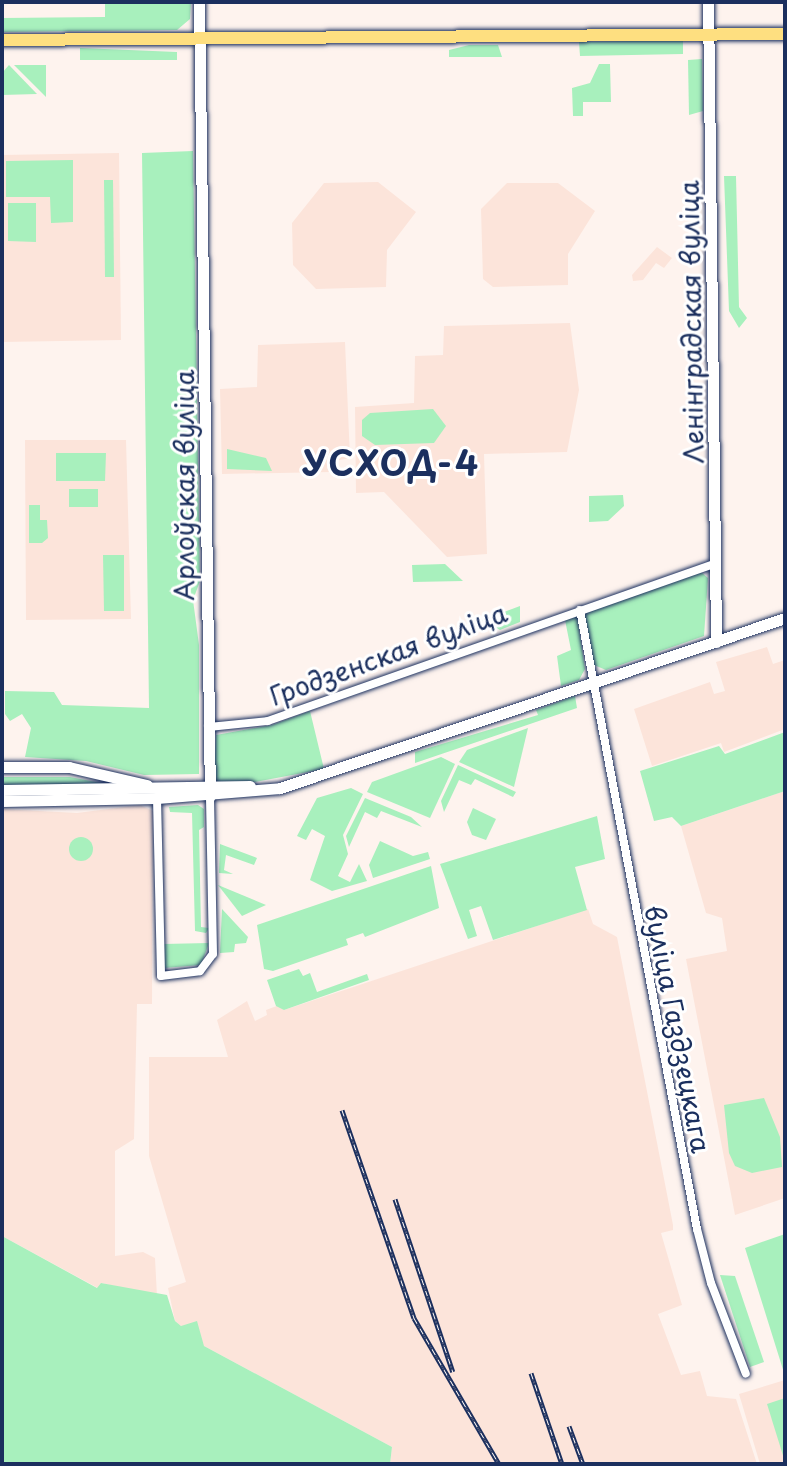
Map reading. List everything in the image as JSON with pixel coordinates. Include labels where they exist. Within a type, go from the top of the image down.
[{"type":"main road","name":"Арлоўская вуліца","points":[[199,2],[209,791]]},
{"type":"main road","name":"Ленінградская вуліца","points":[[708,2],[716,642]]},
{"type":"main road","points":[[2,40],[785,34]]},
{"type":"main road","points":[[2,801],[209,791],[294,783],[785,618]]},
{"type":"main road","points":[[2,767],[69,767],[158,793]]},
{"type":"main road","points":[[2,790],[158,793]]},
{"type":"street","name":"Гродзенская вуліца","points":[[208,727],[268,721],[715,564]]},
{"type":"street","points":[[580,610],[591,685]]},
{"type":"street","name":"вуліца Газдзецкага","points":[[591,685],[697,1229],[711,1283],[746,1374]]},
{"type":"street","name":"Арлоўская вуліца","points":[[158,793],[161,976],[207,966],[213,950],[209,791]]},
{"type":"shaded area","points":[[119,153],[121,340],[2,342],[2,155]]},
{"type":"shaded area","points":[[378,182],[416,212],[387,250],[386,287],[316,289],[293,265],[292,223],[324,183]]},
{"type":"shaded area","points":[[507,183],[558,183],[595,211],[568,254],[568,285],[493,287],[483,279],[481,209]]},
{"type":"shaded area","points":[[657,247],[672,258],[664,268],[656,263],[643,280],[633,281],[632,275]]},
{"type":"shaded area","points":[[570,323],[579,390],[567,452],[484,454],[487,554],[447,557],[384,492],[356,493],[355,407],[414,403],[415,356],[443,355],[444,326]]},
{"type":"shaded area","points":[[345,342],[350,458],[330,462],[330,472],[222,474],[220,389],[257,387],[258,345]]},
{"type":"shaded area","points":[[25,440],[126,440],[131,619],[26,620]]},
{"type":"shaded area","points":[[767,647],[773,664],[785,660],[785,729],[724,752],[721,743],[652,766],[634,709],[710,682],[714,694],[725,691],[716,662]]},
{"type":"shaded area","points":[[785,791],[785,1198],[735,1215],[686,959],[727,951],[722,918],[706,913],[681,826]]},
{"type":"shaded area","points":[[140,805],[153,811],[152,1004],[137,1004],[134,1139],[115,1151],[115,1256],[143,1252],[155,1258],[157,1296],[102,1283],[98,1288],[2,1236],[2,809],[77,813]]},
{"type":"shaded area","points":[[588,909],[593,924],[617,937],[673,1225],[673,1230],[661,1233],[682,1305],[658,1314],[681,1375],[700,1371],[707,1396],[736,1399],[757,1464],[390,1464],[392,1447],[204,1346],[175,1321],[168,1288],[186,1282],[149,1156],[149,1057],[228,1057],[217,1020],[247,1001],[255,1021],[267,1015],[266,1010],[282,1004],[284,1010]]},
{"type":"shaded area","points":[[785,1380],[785,1464],[760,1464],[739,1394]]},
{"type":"green space","points":[[105,2],[191,2],[190,19],[177,30],[2,32],[2,18],[105,17]]},
{"type":"green space","points":[[683,40],[683,54],[580,56],[579,42]]},
{"type":"green space","points":[[469,45],[498,45],[502,57],[449,57],[449,50]]},
{"type":"green space","points":[[80,48],[177,52],[177,60],[80,60]]},
{"type":"green space","points":[[702,59],[703,111],[689,115],[688,60]]},
{"type":"green space","points":[[599,64],[610,64],[611,102],[583,102],[583,116],[573,116],[572,88],[590,83]]},
{"type":"green space","points":[[9,65],[37,94],[2,95],[2,73]]},
{"type":"green space","points":[[14,65],[46,65],[46,97]]},
{"type":"green space","points":[[193,151],[200,581],[193,600],[199,645],[199,774],[144,775],[86,761],[25,757],[31,728],[22,714],[10,721],[5,714],[5,691],[54,692],[62,705],[149,708],[142,153]]},
{"type":"green space","points":[[73,160],[73,222],[51,223],[50,197],[6,197],[6,161]]},
{"type":"green space","points":[[724,176],[736,176],[739,307],[747,318],[739,328],[729,311]]},
{"type":"green space","points":[[104,180],[113,180],[114,277],[105,277]]},
{"type":"green space","points":[[8,203],[36,203],[36,242],[8,241]]},
{"type":"green space","points":[[433,409],[446,426],[434,443],[375,445],[362,436],[362,420],[370,413]]},
{"type":"green space","points":[[227,449],[266,458],[272,471],[227,469]]},
{"type":"green space","points":[[56,453],[106,453],[105,481],[56,481]]},
{"type":"green space","points":[[69,489],[98,489],[98,507],[69,507]]},
{"type":"green space","points":[[623,495],[624,506],[608,521],[589,522],[589,496]]},
{"type":"green space","points":[[29,505],[40,505],[40,520],[47,520],[48,538],[42,543],[29,543]]},
{"type":"green space","points":[[103,555],[124,555],[124,611],[104,611]]},
{"type":"green space","points":[[445,564],[463,581],[413,582],[412,565]]},
{"type":"green space","points":[[701,572],[708,578],[704,636],[606,670],[594,665],[584,612]]},
{"type":"green space","points":[[520,606],[520,622],[500,630],[482,620]]},
{"type":"green space","points":[[577,615],[585,669],[579,680],[561,686],[557,656],[571,650],[565,620]]},
{"type":"green space","points":[[575,696],[577,708],[415,763],[415,752],[538,715],[536,710]]},
{"type":"green space","points":[[310,711],[324,769],[255,782],[218,783],[214,778],[216,735],[272,725]]},
{"type":"green space","points":[[528,728],[514,787],[459,762],[467,750]]},
{"type":"green space","points":[[785,732],[785,791],[681,826],[672,817],[654,821],[640,771],[719,746],[725,754]]},
{"type":"green space","points":[[441,757],[455,764],[430,818],[367,792],[372,782]]},
{"type":"green space","points":[[458,765],[516,792],[513,797],[475,779],[471,785],[459,780],[444,812],[441,801]]},
{"type":"green space","points":[[2,777],[70,777],[132,789],[2,790]]},
{"type":"green space","points":[[351,788],[363,794],[343,835],[348,854],[338,876],[350,882],[359,864],[367,881],[332,891],[310,880],[325,836],[312,829],[306,840],[297,836],[317,798]]},
{"type":"green space","points":[[365,798],[411,817],[422,827],[381,811],[377,818],[365,812],[349,847],[346,836]]},
{"type":"green space","points":[[198,805],[204,809],[204,827],[199,830],[201,927],[209,928],[206,933],[195,931],[192,813],[170,812],[169,807]]},
{"type":"green space","points":[[473,808],[496,819],[486,840],[472,835],[467,822]]},
{"type":"green space","points":[[597,816],[605,859],[575,867],[587,910],[493,940],[481,906],[469,910],[477,936],[468,939],[440,864]]},
{"type":"green space","points":[[81,837],[89,841],[93,849],[89,857],[81,861],[73,857],[69,849],[73,841]]},
{"type":"green space","points":[[380,841],[413,856],[428,852],[430,859],[373,878],[369,865]]},
{"type":"green space","points":[[220,844],[257,858],[254,865],[226,855],[224,870],[233,874],[219,873]]},
{"type":"green space","points":[[431,866],[439,908],[365,937],[363,933],[346,939],[348,945],[273,971],[264,969],[257,925]]},
{"type":"green space","points":[[218,885],[266,905],[242,916]]},
{"type":"green space","points":[[222,909],[248,937],[246,943],[235,944],[234,952],[220,953]]},
{"type":"green space","points":[[209,943],[201,965],[164,968],[163,944]]},
{"type":"green space","points":[[299,969],[303,976],[310,973],[317,992],[367,974],[369,980],[284,1010],[276,1006],[267,980]]},
{"type":"green space","points":[[764,1098],[780,1137],[782,1167],[752,1173],[735,1166],[729,1153],[724,1105]]},
{"type":"green space","points":[[785,1234],[785,1376],[745,1248]]},
{"type":"green space","points":[[2,1236],[97,1288],[101,1283],[167,1295],[175,1321],[181,1326],[197,1321],[204,1346],[392,1447],[390,1464],[2,1464]]},
{"type":"green space","points":[[720,1275],[735,1276],[764,1362],[750,1367]]},
{"type":"green space","points":[[785,1398],[785,1462],[767,1404]]},
{"type":"railway","points":[[342,1110],[414,1318],[499,1464]]},
{"type":"railway","points":[[395,1199],[453,1372]]},
{"type":"railway","points":[[531,1373],[562,1464]]},
{"type":"railway","points":[[569,1426],[583,1464]]},
{"type":"district","name":"УСХОД-4","points":[[391,463]]}]
